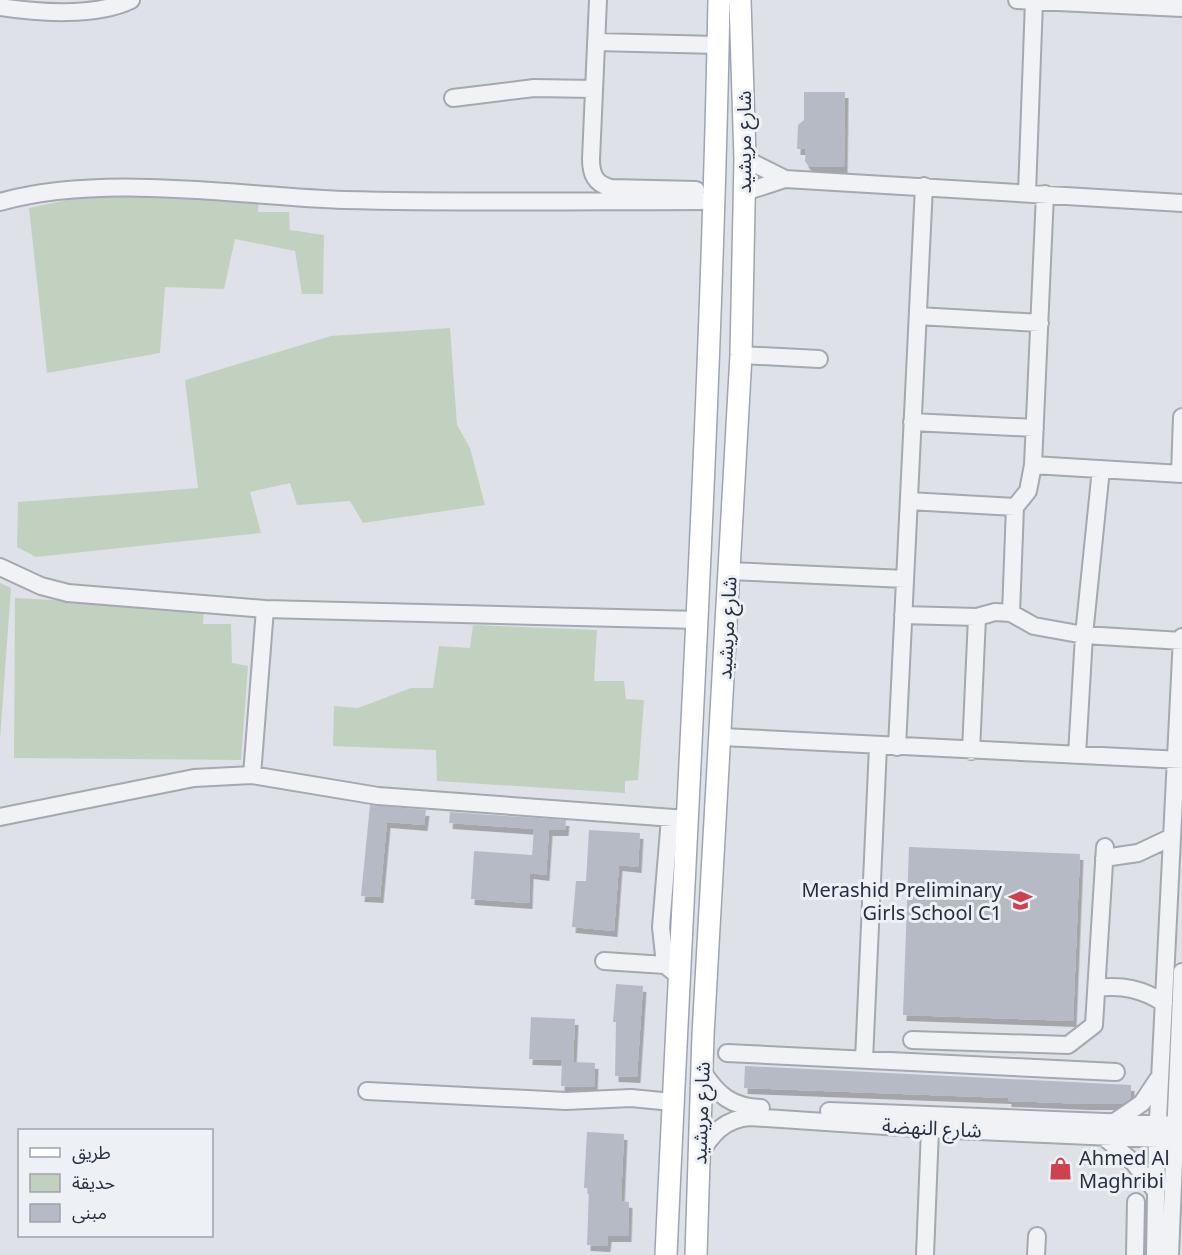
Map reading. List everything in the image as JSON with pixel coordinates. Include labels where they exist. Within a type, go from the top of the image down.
[{"type":"main road","name":"شارع مريشيد","points":[[666,1255],[672,1102],[672,971],[679,818],[698,620],[718,0]]},
{"type":"main road","name":"شارع مريشيد","points":[[696,1255],[703,1035],[722,737],[741,355],[745,159],[740,0]]},
{"type":"main road","points":[[717,79],[734,76],[744,83]]},
{"type":"main road","points":[[672,971],[691,980],[697,987],[698,1012],[703,1035]]},
{"type":"main road","points":[[671,1136],[681,1161],[682,1197],[687,1203],[698,1203]]},
{"type":"street","points":[[0,7],[22,11],[93,11],[112,8],[131,0]]},
{"type":"street","points":[[598,0],[591,169],[599,183],[616,188],[713,196]]},
{"type":"street","points":[[1017,0],[1157,4],[1182,8]]},
{"type":"street","points":[[1027,193],[1034,1]]},
{"type":"street","points":[[596,42],[718,45]]},
{"type":"street","points":[[453,98],[534,88],[594,89]]},
{"type":"street","points":[[745,159],[785,179]]},
{"type":"street","points":[[745,192],[785,179],[1182,203]]},
{"type":"street","points":[[897,747],[924,186]]},
{"type":"street","points":[[0,202],[61,191],[118,188],[344,200],[713,196]]},
{"type":"street","points":[[1011,613],[1015,507],[1028,491],[1033,465],[1045,194]]},
{"type":"street","points":[[918,316],[1040,323]]},
{"type":"street","points":[[741,355],[819,359]]},
{"type":"street","points":[[1033,465],[1181,474],[1182,417]]},
{"type":"street","points":[[912,422],[1035,428]]},
{"type":"street","points":[[1077,755],[1084,634],[1101,469]]},
{"type":"street","points":[[909,501],[1015,507]]},
{"type":"street","points":[[0,567],[41,586],[68,593],[265,609],[698,620]]},
{"type":"street","points":[[730,571],[905,579]]},
{"type":"street","points":[[252,775],[265,609]]},
{"type":"street","points":[[903,615],[977,617],[995,612],[1011,613],[1034,626],[1084,634],[1182,639],[1179,760],[1172,837],[1164,1003],[1178,1133],[1177,1186],[1170,1255]]},
{"type":"street","points":[[971,751],[977,617]]},
{"type":"street","points":[[722,737],[1179,760]]},
{"type":"street","points":[[864,1060],[878,746]]},
{"type":"street","points":[[0,817],[194,778],[252,775],[378,796],[679,818]]},
{"type":"street","points":[[912,1040],[1072,1044],[1094,1024],[1105,852],[1138,853],[1172,837]]},
{"type":"street","points":[[604,961],[672,971]]},
{"type":"street","points":[[1155,1255],[1157,1132],[1173,1076],[1182,972]]},
{"type":"street","points":[[1097,988],[1115,986],[1132,988],[1164,1003]]},
{"type":"street","points":[[727,1053],[1116,1072]]},
{"type":"street","name":"شارع النهضة","points":[[702,1071],[722,1096],[734,1104],[747,1107],[1178,1133]]},
{"type":"street","points":[[1155,1190],[1108,1130],[1173,1076]]},
{"type":"street","points":[[367,1091],[566,1101],[631,1098],[672,1102]]},
{"type":"street","name":"شارع النهضة","points":[[699,1155],[720,1127],[742,1117],[930,1129],[1108,1130]]},
{"type":"street","points":[[925,1255],[930,1129]]},
{"type":"street","points":[[1135,1255],[1136,1202]]},
{"type":"street","points":[[1036,1255],[1037,1236]]},
{"type":"green space","points":[[100,193],[259,197],[258,212],[289,212],[290,230],[324,235],[323,294],[302,294],[295,251],[235,239],[224,289],[165,287],[160,353],[47,373],[29,208]]},
{"type":"green space","points":[[450,328],[457,425],[470,448],[485,505],[363,523],[350,501],[297,505],[290,483],[250,492],[261,533],[36,557],[17,547],[18,502],[198,488],[185,380],[331,336]]},
{"type":"green space","points":[[0,583],[11,588],[0,739]]},
{"type":"green space","points":[[15,598],[204,608],[203,624],[231,624],[232,663],[248,666],[241,760],[14,758]]},
{"type":"green space","points":[[473,625],[597,630],[594,681],[624,681],[626,699],[644,700],[638,780],[625,781],[625,793],[437,781],[436,750],[333,746],[334,706],[358,708],[411,688],[433,688],[439,646],[470,648]]},
{"type":"building","points":[[804,92],[845,92],[844,167],[809,167],[805,161],[806,149],[797,149],[798,125],[804,120]]},
{"type":"building","points":[[370,805],[426,810],[424,825],[387,822],[380,897],[361,896]]},
{"type":"building","points":[[450,812],[566,820],[565,830],[549,830],[546,875],[530,873],[529,903],[471,899],[474,851],[532,855],[534,829],[449,823]]},
{"type":"building","points":[[589,830],[640,833],[638,867],[619,865],[614,931],[572,927],[576,881],[586,881]]},
{"type":"building","points":[[909,847],[1080,854],[1073,1021],[903,1015]]},
{"type":"building","points":[[616,984],[643,986],[637,1077],[615,1076],[616,1022],[613,1022]]},
{"type":"building","points":[[531,1017],[575,1019],[573,1062],[595,1063],[594,1087],[561,1086],[562,1060],[529,1059]]},
{"type":"building","points":[[745,1066],[1131,1085],[1131,1098],[1122,1104],[1087,1104],[1008,1101],[1008,1098],[744,1088]]},
{"type":"building","points":[[587,1132],[624,1134],[621,1201],[629,1202],[628,1236],[608,1236],[607,1246],[587,1245],[589,1188],[584,1188]]},
{"type":"place","name":"Merashid Preliminary Girls School C1","points":[[1020,901]]},
{"type":"place","name":"Ahmed Al Maghribi","points":[[1061,1169]]}]
